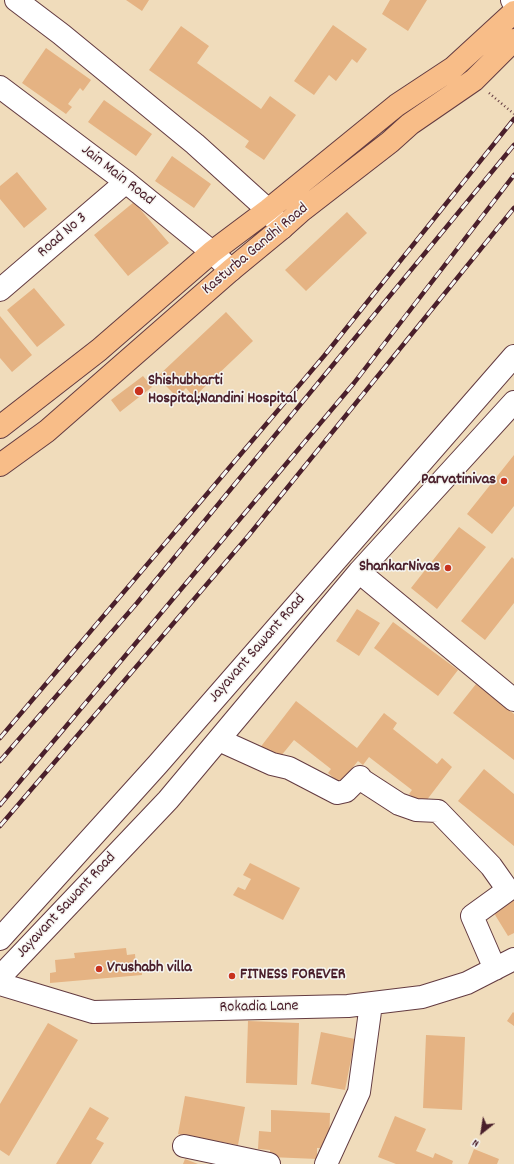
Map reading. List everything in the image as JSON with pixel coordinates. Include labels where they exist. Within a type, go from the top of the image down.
[{"type":"main road","name":"Kasturba Gandhi Road","points":[[0,427],[100,350],[212,252],[268,210],[397,105],[453,68],[514,12]]},
{"type":"main road","name":"Kasturba Gandhi Road","points":[[0,465],[47,431],[231,270],[301,211],[390,142],[410,124],[474,80],[514,40]]},
{"type":"main road","points":[[397,105],[410,124]]},
{"type":"main road","points":[[44,393],[62,418]]},
{"type":"street","points":[[16,0],[61,34],[195,144],[268,210],[282,228]]},
{"type":"street","name":"Jain Main Road","points":[[0,87],[126,182],[212,252],[231,270]]},
{"type":"street","name":"Road No 3","points":[[0,290],[126,182]]},
{"type":"street","name":"Jayavant Sawant Road","points":[[0,939],[168,752],[514,356]]},
{"type":"street","name":"Jayavant Sawant Road","points":[[0,977],[168,800],[359,572],[514,402]]},
{"type":"street","points":[[359,572],[514,700]]},
{"type":"street","points":[[219,740],[272,764],[289,768],[337,793],[346,791],[360,777],[362,780],[399,804],[416,810],[438,811],[491,866],[508,890],[472,916],[504,964]]},
{"type":"street","name":"Rokadia Lane","points":[[0,984],[93,1012],[348,1006],[422,997],[467,982],[504,964]]},
{"type":"street","points":[[326,1164],[359,1092],[371,1004]]},
{"type":"street","points":[[184,1146],[269,1164]]},
{"type":"path","points":[[474,80],[514,114]]},
{"type":"building","points":[[126,0],[149,0],[142,11]]},
{"type":"building","points":[[390,0],[427,0],[408,31],[382,14]]},
{"type":"building","points":[[333,25],[367,49],[357,63],[352,59],[336,81],[329,75],[314,95],[294,81]]},
{"type":"building","points":[[181,26],[209,46],[197,63],[261,109],[270,96],[296,115],[264,160],[245,147],[249,141],[149,70]]},
{"type":"building","points":[[46,48],[91,80],[83,91],[80,88],[68,104],[72,107],[66,114],[22,83]]},
{"type":"building","points":[[104,100],[152,134],[136,156],[88,122]]},
{"type":"building","points":[[172,156],[211,184],[194,208],[155,181]]},
{"type":"building","points":[[17,172],[47,209],[24,228],[0,199],[0,186]]},
{"type":"building","points":[[134,202],[169,243],[128,276],[94,235]]},
{"type":"building","points":[[347,212],[367,233],[306,291],[285,270]]},
{"type":"building","points":[[34,288],[65,325],[37,347],[7,310]]},
{"type":"building","points":[[226,312],[253,341],[194,397],[186,388],[177,397],[157,377]]},
{"type":"building","points":[[0,316],[32,355],[12,372],[0,358]]},
{"type":"building","points":[[143,376],[152,387],[120,412],[111,400]]},
{"type":"building","name":"Parvatinivas","points":[[514,455],[514,506],[492,534],[467,514]]},
{"type":"building","name":"ShankarNivas","points":[[459,527],[486,547],[437,609],[411,588]]},
{"type":"building","points":[[512,557],[514,559],[514,603],[485,640],[461,621]]},
{"type":"building","points":[[357,609],[380,623],[359,656],[336,641]]},
{"type":"building","points":[[393,622],[458,670],[438,696],[374,648]]},
{"type":"building","points":[[476,684],[514,714],[514,760],[453,713]]},
{"type":"building","points":[[296,701],[357,748],[384,713],[397,723],[393,729],[437,764],[442,758],[452,767],[423,805],[409,794],[412,790],[369,757],[363,765],[358,761],[340,783],[328,773],[331,769],[294,740],[276,762],[259,749]]},
{"type":"building","points":[[484,769],[514,794],[514,846],[458,801]]},
{"type":"building","points":[[250,863],[300,888],[283,920],[233,895],[238,887],[245,890],[251,879],[243,875]]},
{"type":"building","points":[[514,890],[514,933],[508,936],[489,905]]},
{"type":"building","name":"Vrushabh villa","points":[[126,948],[127,955],[135,954],[136,966],[141,965],[142,975],[50,983],[50,973],[56,972],[55,960],[75,958],[74,953]]},
{"type":"building","points":[[513,1012],[514,1013],[514,1026],[507,1021]]},
{"type":"building","points":[[248,1021],[299,1023],[297,1085],[246,1083]]},
{"type":"building","points":[[48,1023],[78,1040],[9,1156],[0,1150],[0,1104]]},
{"type":"building","points":[[321,1032],[355,1039],[345,1090],[311,1084]]},
{"type":"building","points":[[426,1035],[465,1037],[462,1110],[423,1108]]},
{"type":"building","points":[[185,1096],[245,1107],[238,1145],[178,1134]]},
{"type":"building","points":[[90,1107],[109,1118],[96,1139],[104,1143],[91,1164],[56,1164]]},
{"type":"building","points":[[271,1110],[330,1113],[329,1148],[317,1148],[317,1159],[270,1157],[270,1150],[258,1149],[259,1131],[271,1132]]},
{"type":"building","points":[[395,1116],[426,1129],[416,1151],[433,1158],[435,1153],[453,1161],[452,1164],[396,1164],[378,1157]]},
{"type":"building","points":[[474,1149],[499,1159],[497,1164],[468,1164]]},
{"type":"building","points":[[185,1159],[198,1164],[183,1164]]},
{"type":"railway","points":[[0,738],[324,356],[514,119]]},
{"type":"railway","points":[[0,761],[137,603],[514,145]]},
{"type":"railway","points":[[0,805],[354,383],[514,175]]},
{"type":"railway","points":[[0,826],[249,535],[514,208]]},
{"type":"place","name":"Shishubharti Hospital;Nandini Hospital","points":[[139,391]]},
{"type":"place","name":"Parvatinivas","points":[[504,481]]},
{"type":"place","name":"ShankarNivas","points":[[448,568]]},
{"type":"place","name":"Vrushabh villa","points":[[99,969]]},
{"type":"place","name":"FITNESS FOREVER","points":[[232,976]]}]
